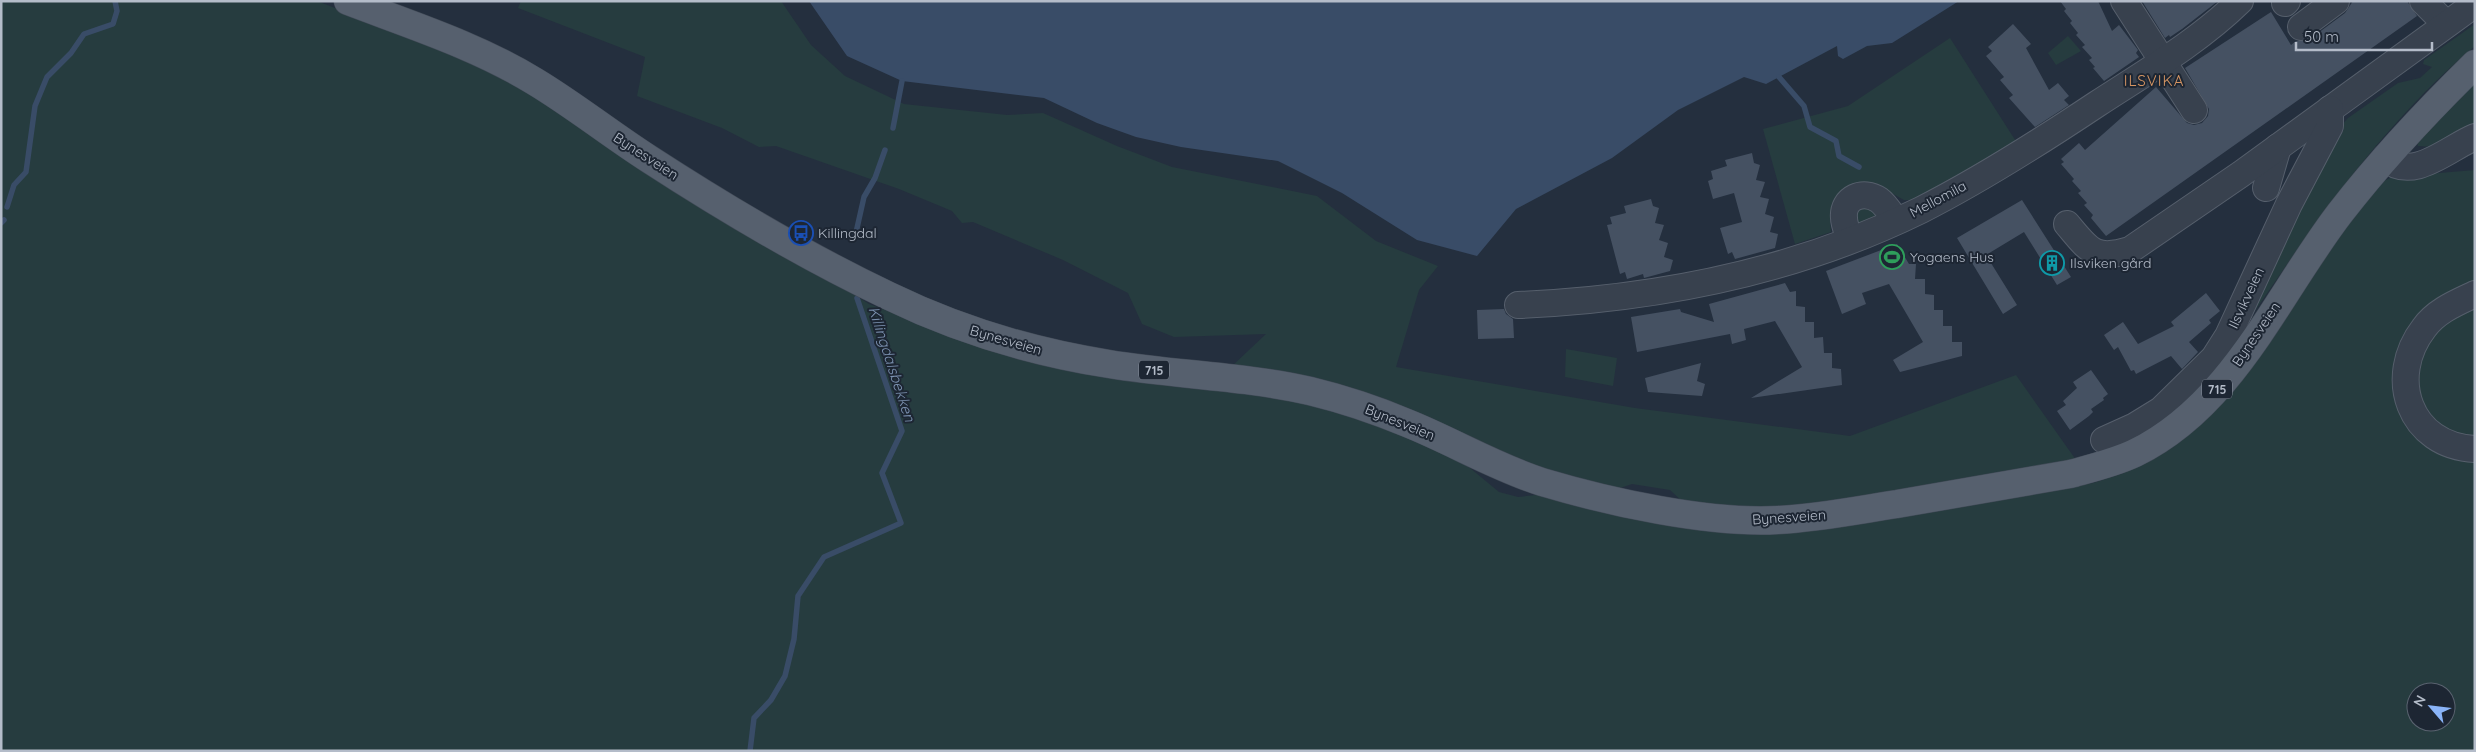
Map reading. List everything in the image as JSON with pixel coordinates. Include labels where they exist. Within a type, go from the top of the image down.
[{"type":"main road","name":"Bynesveien","points":[[348,1],[456,43],[518,72],[571,105],[645,156],[736,212],[831,267],[934,317],[983,334],[1056,354],[1110,364],[1242,380],[1310,391],[1386,415],[1513,471],[1576,492],[1676,512],[1749,520],[1777,520],[1835,514],[2070,474],[2105,465],[2135,453],[2163,436],[2190,417],[2213,394],[2237,364],[2339,214],[2425,113],[2475,64]]},
{"type":"street","points":[[2124,1],[2194,110]]},
{"type":"street","name":"Mellomila","points":[[1518,305],[1649,294],[1698,286],[1774,268],[1896,221],[1921,210],[2026,151],[2213,26],[2240,1]]},
{"type":"street","points":[[2301,27],[2336,1]]},
{"type":"street","points":[[2425,2],[2446,24]]},
{"type":"street","points":[[2068,224],[2088,250],[2112,255],[2130,250],[2278,147],[2475,4]]},
{"type":"street","name":"Ilsvikveien","points":[[2104,440],[2135,426],[2161,410],[2214,358],[2228,336],[2289,204],[2330,126],[2330,109]]},
{"type":"street","points":[[2385,158],[2393,165],[2411,166],[2426,164],[2475,137]]},
{"type":"street","points":[[2266,188],[2278,147]]},
{"type":"street","points":[[1850,240],[1844,220],[1844,211],[1851,199],[1858,195],[1865,194],[1879,200],[1896,221]]},
{"type":"street","points":[[2475,294],[2439,313],[2425,326],[2409,353],[2405,380],[2408,402],[2415,418],[2421,424],[2442,440],[2458,447],[2475,449]]},
{"type":"green space","points":[[1,1],[317,1],[466,59],[516,85],[869,304],[966,340],[1314,403],[1361,418],[1449,455],[1470,468],[1499,492],[1518,497],[1546,494],[1842,522],[2093,483],[2121,474],[2157,455],[2299,287],[2378,184],[2392,177],[2475,170],[2475,751],[1,751]]},
{"type":"green space","points":[[521,1],[781,1],[811,45],[845,76],[904,104],[1007,115],[1043,113],[1117,146],[1172,167],[1317,196],[1376,241],[1438,266],[1419,290],[1396,367],[1635,408],[1850,436],[2016,375],[2076,460],[2017,473],[1776,509],[1683,502],[1670,490],[1632,484],[1611,491],[1231,367],[1266,334],[1174,337],[1142,324],[1128,293],[1063,260],[973,222],[962,223],[952,211],[899,189],[776,146],[759,147],[722,128],[637,96],[645,57],[518,8]]},
{"type":"green space","points":[[2475,24],[2475,46],[2440,77],[2376,146],[2290,259],[2237,337],[2241,318],[2344,129],[2341,126],[2348,118],[2398,83],[2420,78],[2432,67],[2423,64],[2424,60]]},
{"type":"green space","points":[[2068,36],[2081,51],[2056,65],[2048,53]]},
{"type":"green space","points":[[1950,38],[2017,143],[1914,200],[1904,200],[1886,190],[1846,187],[1837,197],[1832,207],[1830,218],[1831,232],[1795,244],[1763,129],[1848,106]]},
{"type":"green space","points":[[2475,82],[2475,125],[2434,147],[2418,146],[2416,139]]},
{"type":"green space","points":[[1866,201],[1880,219],[1853,230],[1848,215]]},
{"type":"green space","points":[[1566,349],[1617,358],[1613,386],[1565,377]]},
{"type":"water","points":[[809,1],[1959,1],[1892,43],[1867,46],[1843,59],[1838,56],[1837,46],[1766,84],[1744,77],[1678,110],[1612,158],[1516,209],[1477,256],[1417,240],[1342,193],[1278,161],[1181,147],[1136,137],[1097,123],[1044,98],[902,81],[847,56]]},
{"type":"building","points":[[2060,1],[2098,1],[2112,31],[2119,25],[2138,50],[2136,53],[2139,57],[2104,81],[2093,68],[2095,67],[2089,60],[2092,58],[2082,47],[2085,45],[2076,35],[2078,33],[2070,23],[2072,21],[2064,11],[2066,9]]},
{"type":"building","points":[[2142,1],[2218,1],[2182,29],[2165,38]]},
{"type":"building","points":[[2353,1],[2407,1],[2417,16],[2106,236],[2091,218],[2093,215],[2084,205],[2087,203],[2078,193],[2081,191],[2072,181],[2074,179],[2061,164],[2064,162],[2061,159],[2079,143],[2085,150],[2156,87],[2187,123],[2194,125],[2202,123],[2208,116],[2209,109],[2185,68],[2271,12],[2291,45],[2296,41],[2310,39],[2345,13]]},
{"type":"building","points":[[2013,24],[2031,44],[2026,48],[2049,90],[2058,83],[2069,96],[2064,100],[2069,105],[2035,127],[2009,98],[2013,95],[2000,80],[2004,77],[1986,56],[1992,51],[1988,47]]},
{"type":"building","points":[[1752,153],[1754,163],[1760,165],[1756,180],[1765,182],[1760,197],[1769,199],[1765,214],[1774,217],[1770,232],[1778,234],[1775,248],[1735,259],[1732,252],[1728,254],[1720,228],[1742,222],[1734,193],[1713,199],[1708,181],[1713,179],[1711,171],[1727,166],[1725,160]]},
{"type":"building","points":[[1651,199],[1653,206],[1659,208],[1655,223],[1664,225],[1659,240],[1668,243],[1664,257],[1673,260],[1670,271],[1644,278],[1643,274],[1627,279],[1625,272],[1620,274],[1607,225],[1612,224],[1610,217],[1626,213],[1624,206]]},
{"type":"building","name":"Ilsviken gård","points":[[2022,200],[2071,277],[2057,285],[2024,232],[1986,255],[2017,305],[2003,314],[1957,238]]},
{"type":"building","points":[[1897,244],[1909,264],[1916,264],[1915,279],[1925,279],[1925,294],[1934,295],[1934,310],[1943,310],[1943,326],[1952,326],[1952,342],[1962,342],[1962,356],[1900,372],[1893,360],[1923,342],[1889,284],[1862,293],[1866,304],[1842,314],[1826,271]]},
{"type":"building","points":[[1785,283],[1790,292],[1796,291],[1796,306],[1805,307],[1805,322],[1814,322],[1814,338],[1823,337],[1824,353],[1832,353],[1832,368],[1841,369],[1842,385],[1751,398],[1802,367],[1775,321],[1744,329],[1746,340],[1732,344],[1730,334],[1637,352],[1631,317],[1680,309],[1681,312],[1714,322],[1709,304]]},
{"type":"building","points":[[2206,293],[2220,311],[2209,320],[2211,323],[2189,342],[2198,352],[2182,369],[2171,356],[2136,374],[2134,370],[2131,371],[2118,347],[2114,350],[2104,335],[2123,322],[2138,344],[2174,326],[2171,322]]},
{"type":"building","points":[[1504,309],[1506,314],[1513,319],[1514,338],[1478,339],[1477,310]]},
{"type":"building","points":[[1701,363],[1697,381],[1705,384],[1702,396],[1648,392],[1645,378]]},
{"type":"building","points":[[2091,370],[2108,394],[2103,398],[2104,400],[2091,409],[2093,412],[2089,416],[2070,430],[2057,411],[2066,405],[2063,401],[2077,388],[2073,382]]},
{"type":"waterway","points":[[7,207],[14,185],[26,172],[35,106],[47,77],[71,53],[84,34],[113,24],[117,11],[115,1]]},
{"type":"waterway","points":[[1779,77],[1804,106],[1810,127],[1836,141],[1839,156],[1859,167]]},
{"type":"waterway","name":"Killingdalsbekken","points":[[893,128],[902,81]]},
{"type":"waterway","name":"Killingdalsbekken","points":[[855,237],[864,197],[875,178],[885,150]]},
{"type":"waterway","points":[[1,223],[4,220]]},
{"type":"waterway","name":"Killingdalsbekken","points":[[750,751],[754,718],[771,700],[785,676],[794,639],[798,596],[824,557],[901,523],[882,473],[902,431],[857,298]]},
{"type":"place","name":"Killingdal","points":[[801,233]]},
{"type":"place","name":"Yogaens Hus","points":[[1892,257]]},
{"type":"place","name":"Ilsviken gård","points":[[2052,263]]},
{"type":"district","name":"ILSVIKA","points":[[2154,80]]}]
